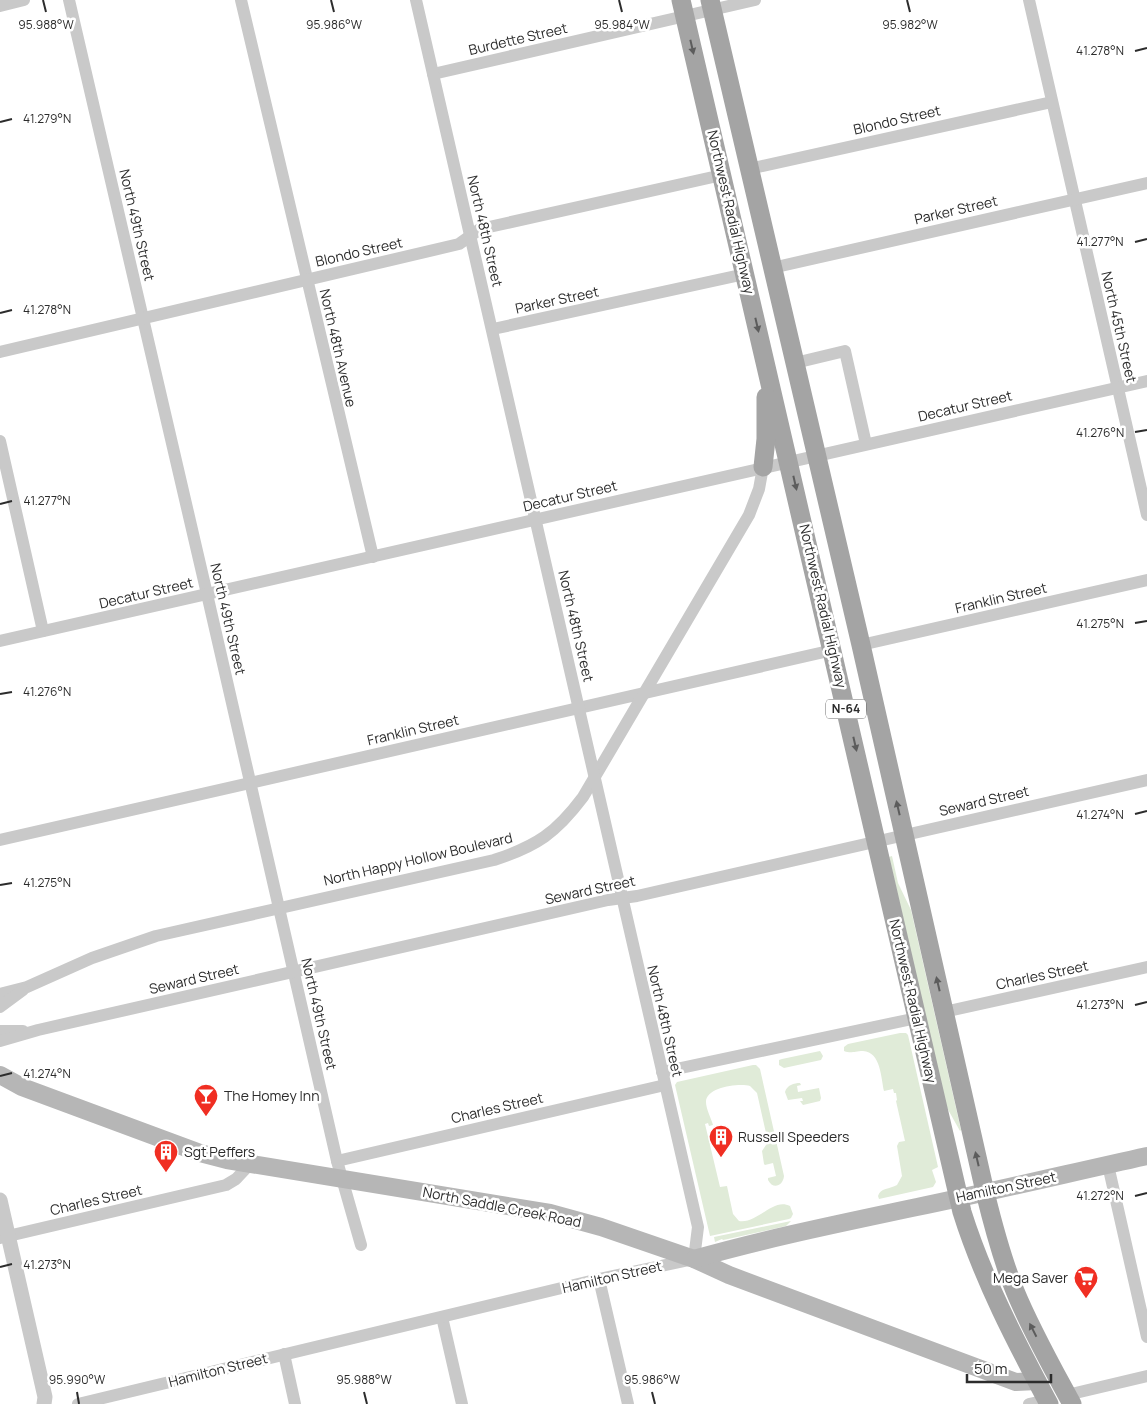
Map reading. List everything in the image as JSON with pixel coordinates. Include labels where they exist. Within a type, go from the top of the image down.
[{"type":"main road","name":"Northwest Radial Highway","points":[[711,5],[861,645],[985,1192],[1004,1263],[1031,1327],[1070,1400]]},
{"type":"main road","name":"Northwest Radial Highway","points":[[683,8],[790,461],[959,1198],[972,1243],[982,1268],[1037,1382],[1042,1403]]},
{"type":"main road","points":[[763,467],[767,429],[764,356]]},
{"type":"main road","name":"North Saddle Creek Road","points":[[0,1062],[42,1093]]},
{"type":"main road","name":"North Saddle Creek Road","points":[[0,1075],[22,1087],[200,1153],[250,1164],[550,1213],[601,1227],[694,1259],[738,1278],[1016,1382],[1037,1382]]},
{"type":"main road","name":"Hamilton Street","points":[[694,1259],[732,1248],[861,1218],[1147,1156]]},
{"type":"street","points":[[0,6],[24,0]]},
{"type":"street","name":"North 49th Street","points":[[68,0],[251,783],[337,1161],[361,1244]]},
{"type":"street","name":"North 48th Avenue","points":[[241,0],[372,556]]},
{"type":"street","name":"North 48th Street","points":[[416,0],[698,1227],[694,1259]]},
{"type":"street","name":"Burdette Street","points":[[433,74],[683,8],[754,0]]},
{"type":"street","name":"North 45th Street","points":[[1029,0],[1147,515]]},
{"type":"street","name":"Blondo Street","points":[[749,169],[1052,102]]},
{"type":"street","name":"Blondo Street","points":[[0,352],[459,244],[480,229],[722,175]]},
{"type":"street","name":"Parker Street","points":[[772,268],[1147,183]]},
{"type":"street","name":"Parker Street","points":[[492,329],[745,274]]},
{"type":"street","points":[[795,363],[845,351],[866,444]]},
{"type":"street","name":"Decatur Street","points":[[0,641],[1147,381]]},
{"type":"street","points":[[0,441],[43,632]]},
{"type":"street","name":"North Happy Hollow Boulevard","points":[[0,994],[26,987],[133,943],[181,929],[494,860],[516,853],[539,841],[561,824],[583,797],[749,515],[759,489],[763,467]]},
{"type":"street","name":"Franklin Street","points":[[861,645],[1147,580]]},
{"type":"street","name":"Franklin Street","points":[[0,840],[833,650]]},
{"type":"street","name":"Seward Street","points":[[0,1042],[38,1030],[1147,780]]},
{"type":"street","name":"Charles Street","points":[[944,1012],[1147,967]]},
{"type":"street","name":"North Happy Hollow Boulevard","points":[[0,1007],[26,987]]},
{"type":"street","points":[[662,1072],[917,1018]]},
{"type":"street","name":"Seward Street","points":[[0,1031],[38,1030]]},
{"type":"street","name":"Charles Street","points":[[337,1161],[665,1085]]},
{"type":"street","name":"Charles Street","points":[[4,1237],[226,1185],[250,1164]]},
{"type":"street","points":[[1108,1165],[1147,1337]]},
{"type":"street","points":[[0,1200],[4,1237],[45,1397],[44,1404]]},
{"type":"street","name":"Hamilton Street","points":[[78,1404],[129,1398],[284,1354],[694,1259]]},
{"type":"street","points":[[599,1280],[628,1404]]},
{"type":"street","points":[[442,1317],[462,1404]]},
{"type":"street","points":[[284,1354],[295,1404]]},
{"type":"street","points":[[1070,1400],[1147,1376]]},
{"type":"green space","points":[[892,856],[898,883],[911,910],[960,1131],[946,1106],[889,857]]},
{"type":"green space","points":[[900,1033],[908,1035],[938,1167],[932,1170],[936,1182],[933,1187],[879,1199],[878,1196],[881,1191],[897,1185],[902,1176],[897,1146],[899,1142],[905,1141],[896,1093],[894,1093],[893,1089],[884,1091],[879,1066],[869,1052],[847,1052],[844,1051],[844,1047],[848,1044]]},
{"type":"green space","points":[[820,1051],[823,1056],[821,1060],[784,1068],[779,1065],[779,1060]]},
{"type":"green space","points":[[753,1065],[760,1069],[784,1176],[782,1182],[777,1186],[772,1185],[768,1180],[768,1178],[776,1176],[773,1163],[764,1164],[762,1151],[768,1142],[757,1093],[750,1086],[745,1085],[724,1087],[707,1097],[706,1102],[713,1125],[705,1124],[720,1187],[727,1186],[733,1214],[739,1221],[753,1219],[771,1208],[784,1204],[790,1206],[793,1214],[789,1219],[710,1236],[675,1085],[677,1082]]},
{"type":"green space","points":[[800,1083],[801,1085],[797,1086],[798,1092],[819,1088],[820,1101],[803,1105],[800,1101],[803,1101],[802,1098],[788,1100],[785,1092],[787,1088],[793,1084]]},
{"type":"green space","points":[[791,1221],[786,1226],[715,1242],[714,1237]]},
{"type":"place","name":"The Homey Inn","points":[[206,1117]]},
{"type":"place","name":"Russell Speeders","points":[[721,1158]]},
{"type":"place","name":"Sgt Peffers","points":[[166,1173]]},
{"type":"place","name":"Mega Saver","points":[[1086,1299]]}]
